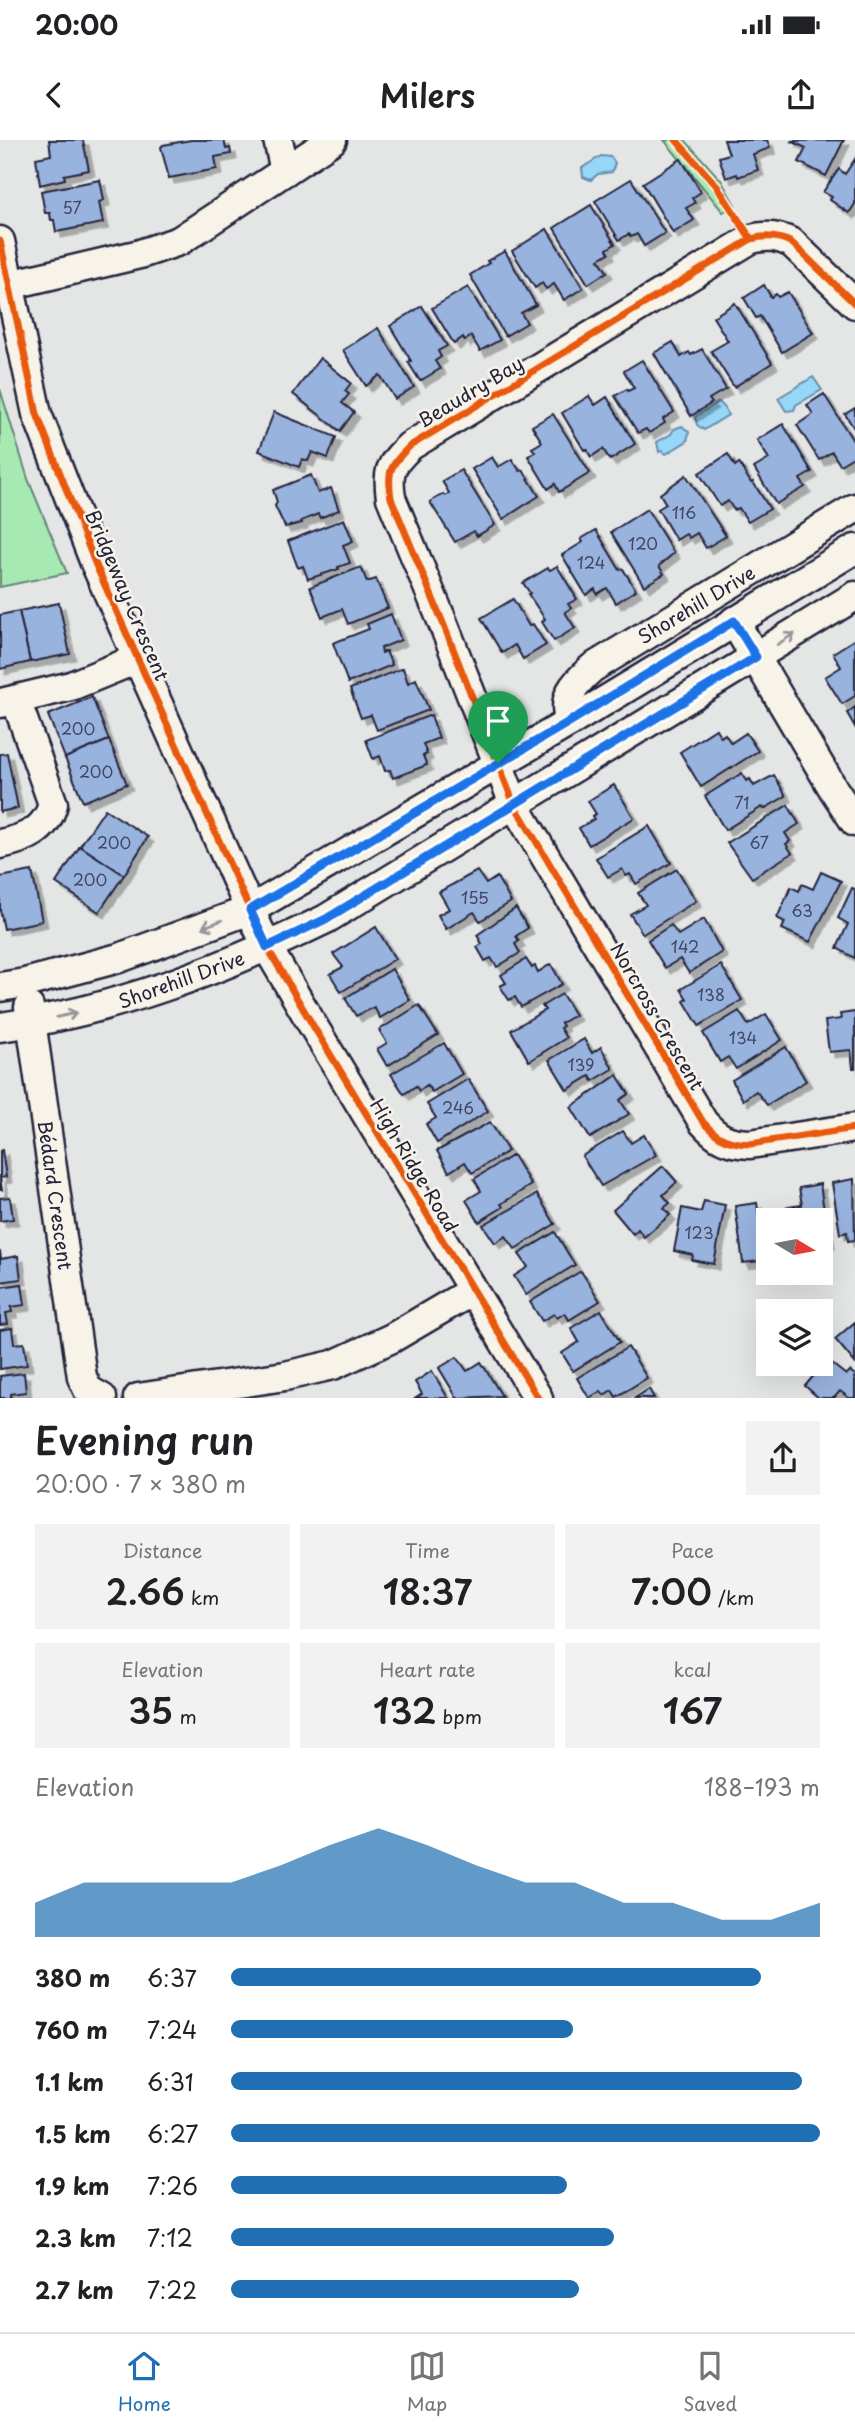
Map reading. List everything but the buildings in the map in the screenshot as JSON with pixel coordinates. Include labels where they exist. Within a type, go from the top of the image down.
[{"type":"street","points":[[278,140],[285,171]]},
{"type":"street","points":[[9,285],[140,254],[179,241],[332,140]]},
{"type":"street","name":"Beaudry Bay","points":[[506,784],[391,498],[389,480],[395,461],[410,446],[751,239],[769,236],[792,243],[855,304]]},
{"type":"street","name":"Bridgeway Crescent","points":[[0,241],[37,414],[95,563],[267,947]]},
{"type":"street","name":"Shorehill Drive","points":[[569,722],[565,709],[566,701],[581,677],[592,668],[855,508]]},
{"type":"street","name":"Shorehill Drive","points":[[0,1027],[32,1023],[123,1002],[267,947],[326,919],[506,784],[569,722],[855,549]]},
{"type":"street","name":"Shorehill Drive","points":[[13,985],[119,958],[250,910],[756,657],[855,596]]},
{"type":"street","points":[[734,621],[855,822]]},
{"type":"street","points":[[0,844],[32,834],[50,816],[53,804],[8,702],[71,686],[137,659]]},
{"type":"street","name":"Norcross Crescent","points":[[506,784],[687,1098],[714,1135],[723,1141],[750,1144],[855,1128]]},
{"type":"street","name":"High Ridge Road","points":[[267,947],[538,1398]]},
{"type":"street","name":"Bédard Crescent","points":[[13,985],[32,1023],[82,1377],[89,1390],[102,1398]]},
{"type":"street","points":[[138,1398],[285,1377],[324,1368],[361,1354],[472,1291]]},
{"type":"green space","points":[[664,140],[685,140],[721,180],[735,205],[723,212]]},
{"type":"green space","points":[[0,389],[28,479],[67,573],[0,587]]},
{"type":"water","points":[[601,156],[611,157],[615,163],[612,172],[598,174],[591,180],[583,177],[582,168]]},
{"type":"water","points":[[813,377],[822,390],[796,405],[794,410],[786,411],[778,398]]},
{"type":"water","points":[[719,402],[728,415],[704,430],[697,425],[695,417]]},
{"type":"water","points":[[682,426],[689,432],[687,441],[666,454],[659,452],[657,442]]},
{"type":"cycle path","points":[[676,140],[716,185],[751,239]]},
{"type":"cycle path","points":[[855,304],[792,243],[772,237],[751,239],[410,446],[394,464],[389,481],[391,498],[514,804],[703,1122],[724,1139],[750,1144],[855,1128]]},
{"type":"cycle path","points":[[0,241],[37,414],[95,563],[267,947],[538,1398]]},
{"type":"route","points":[[734,621],[756,657],[326,919],[267,947],[250,910],[498,763],[734,621]]}]
